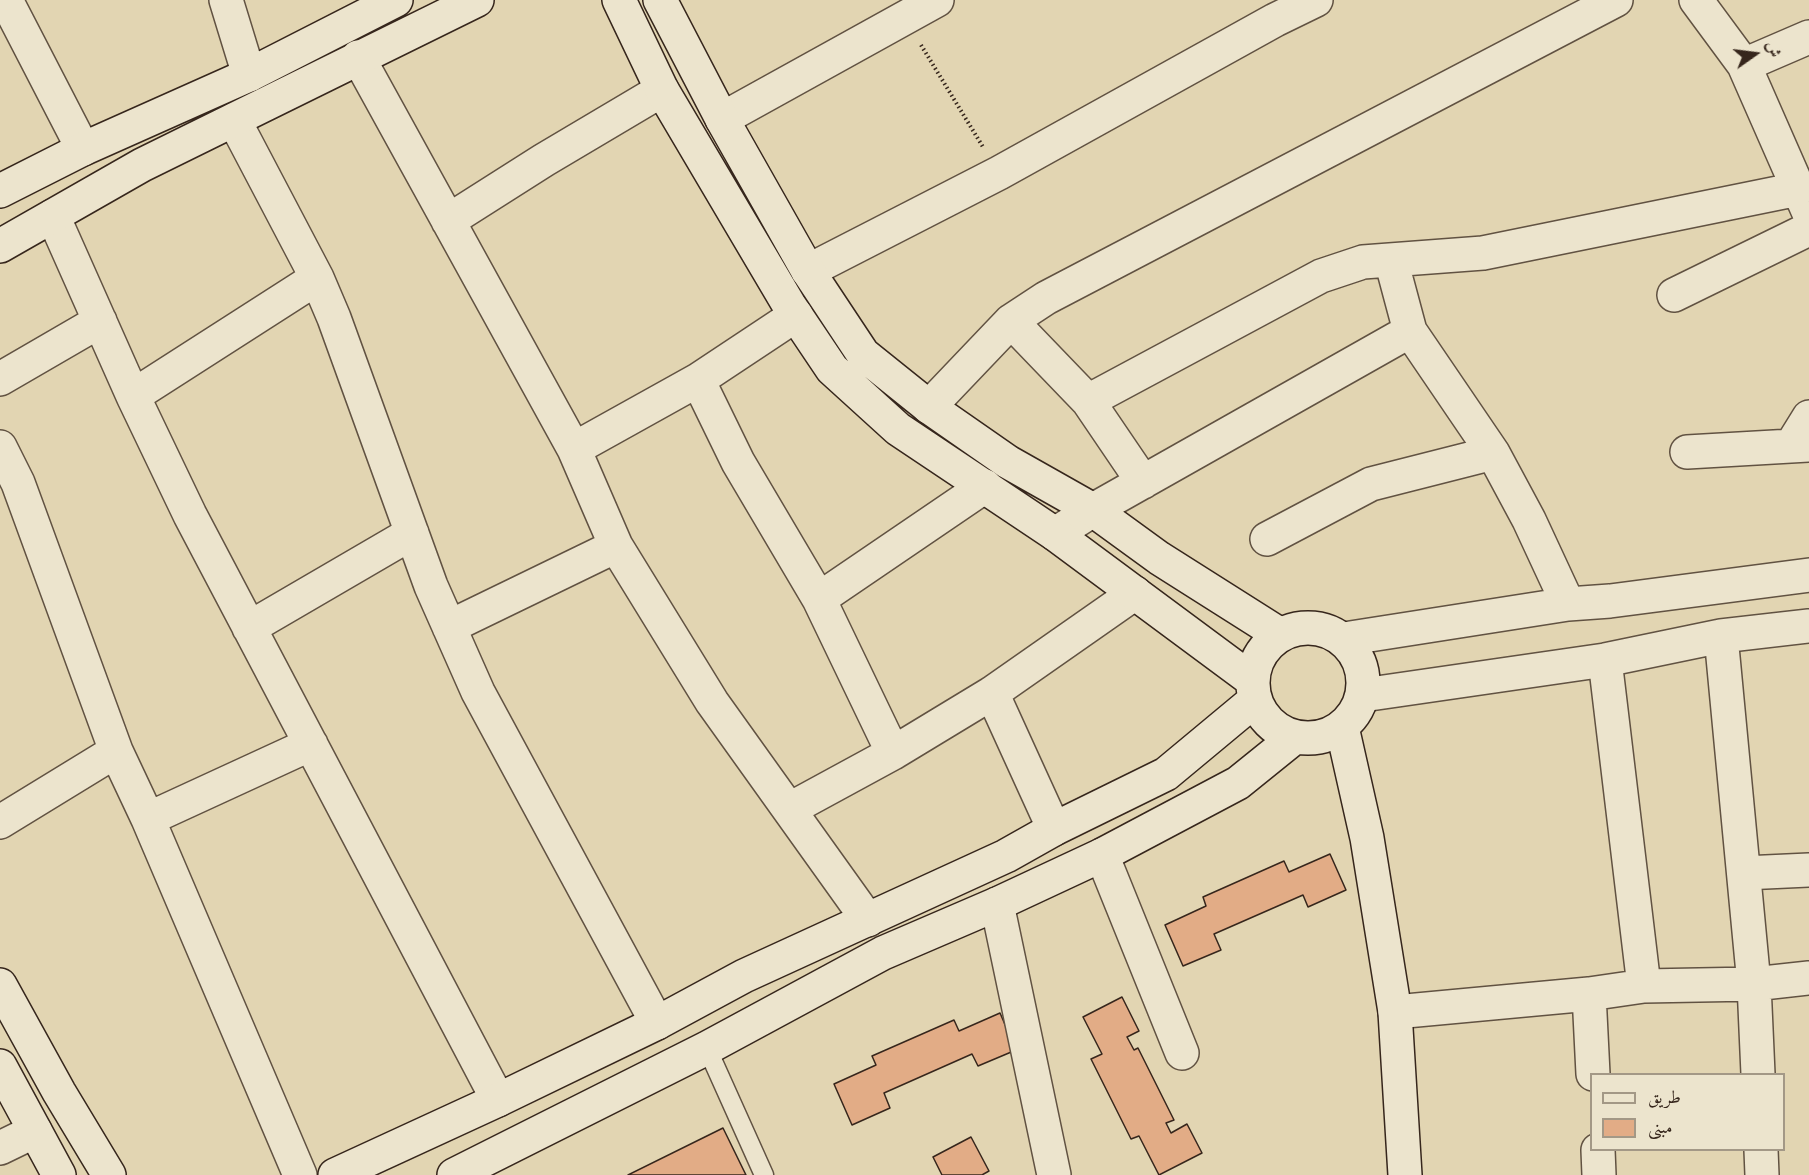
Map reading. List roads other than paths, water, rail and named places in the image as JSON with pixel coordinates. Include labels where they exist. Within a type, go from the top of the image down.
[{"type":"street","points":[[6,0],[83,149]]},
{"type":"street","points":[[226,0],[249,75]]},
{"type":"street","points":[[0,191],[83,149],[249,75],[396,0]]},
{"type":"street","points":[[0,246],[142,165],[477,0]]},
{"type":"street","points":[[620,0],[662,90],[796,315],[832,369],[898,429],[1055,534],[1135,593],[1253,690],[1270,724],[1295,737],[1319,737],[1342,727],[1355,712],[1363,695],[1361,664],[1344,639]]},
{"type":"street","points":[[660,0],[722,119],[808,271],[863,354],[929,407],[1008,462],[1093,510],[1159,558],[1279,634]]},
{"type":"street","points":[[722,119],[937,0]]},
{"type":"street","points":[[808,271],[999,173],[1275,10],[1316,0]]},
{"type":"street","points":[[929,407],[1011,321],[1046,298],[1616,0]]},
{"type":"street","points":[[1088,401],[1322,276],[1363,262],[1483,253],[1804,201],[1744,65],[1696,0]]},
{"type":"street","points":[[1744,65],[1809,37]]},
{"type":"street","points":[[358,57],[574,449],[616,546],[712,702],[868,920]]},
{"type":"street","points":[[448,221],[544,160],[662,90]]},
{"type":"street","points":[[234,120],[316,278],[334,318],[431,586],[478,692],[657,1023]]},
{"type":"street","points":[[53,216],[133,396],[190,516],[498,1100]]},
{"type":"street","points":[[1674,295],[1809,229]]},
{"type":"street","points":[[1391,260],[1410,331],[1493,453],[1529,520],[1568,604]]},
{"type":"street","points":[[133,396],[316,278]]},
{"type":"street","points":[[574,449],[698,380],[796,315]]},
{"type":"street","points":[[0,379],[100,321]]},
{"type":"street","points":[[1011,321],[1088,401],[1143,482]]},
{"type":"street","points":[[1055,534],[1093,510],[1410,331]]},
{"type":"street","points":[[698,380],[738,462],[819,599],[893,753]]},
{"type":"street","points":[[1687,452],[1800,446],[1809,417]]},
{"type":"street","points":[[0,447],[9,488],[116,751],[148,819],[300,1175]]},
{"type":"street","points":[[1267,539],[1371,484],[1493,453]]},
{"type":"street","points":[[819,599],[985,486]]},
{"type":"street","points":[[249,628],[412,532]]},
{"type":"street","points":[[449,627],[616,546]]},
{"type":"street","points":[[335,1175],[657,1023],[744,976],[1006,856],[1054,829],[1166,774],[1253,690],[1261,650],[1279,634],[1316,627],[1344,639],[1568,604],[1622,600],[1809,575]]},
{"type":"street","points":[[790,809],[893,753],[992,693],[1135,593]]},
{"type":"street","points":[[1363,695],[1605,660],[1721,636],[1809,626]]},
{"type":"street","points":[[1721,636],[1754,984],[1758,1073]]},
{"type":"street","points":[[1605,660],[1644,986]]},
{"type":"street","points":[[992,693],[1054,829]]},
{"type":"street","points":[[1342,727],[1367,838],[1395,1012],[1405,1175]]},
{"type":"street","points":[[454,1175],[707,1048],[883,953],[997,904],[1102,855],[1238,783],[1295,737]]},
{"type":"street","points":[[148,819],[311,744]]},
{"type":"street","points":[[0,822],[116,751]]},
{"type":"street","points":[[1102,855],[1182,1053]]},
{"type":"street","points":[[1744,873],[1809,870]]},
{"type":"street","points":[[997,904],[1054,1175]]},
{"type":"street","points":[[1395,1012],[1589,994],[1644,986],[1754,984],[1809,978]]},
{"type":"street","points":[[0,985],[59,1092],[109,1175]]},
{"type":"street","points":[[1589,994],[1593,1073]]},
{"type":"street","points":[[0,1066],[59,1175]]},
{"type":"street","points":[[0,1148],[35,1131]]},
{"type":"street","points":[[1598,1151],[1599,1175]]},
{"type":"street","points":[[1761,1151],[1762,1175]]},
{"type":"lane","points":[[707,1048],[764,1175]]}]
